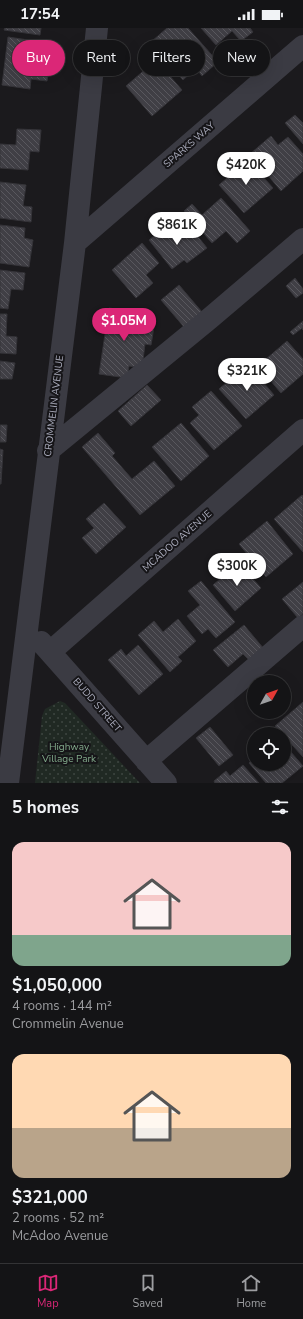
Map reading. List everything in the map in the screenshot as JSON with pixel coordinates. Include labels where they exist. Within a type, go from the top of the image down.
[{"type":"street","name":"CROMMELIN AVENUE","points":[[8,783],[75,243],[97,28]]},
{"type":"street","name":"SPARKS WAY","points":[[75,243],[303,46]]},
{"type":"street","points":[[48,451],[209,319],[303,239]]},
{"type":"street","name":"MCADOO AVENUE","points":[[50,652],[303,430]]},
{"type":"street","points":[[146,761],[303,626]]},
{"type":"street","name":"BUDD STREET","points":[[28,628],[166,783]]},
{"type":"green space","name":"Highway Village Park","points":[[60,701],[65,703],[140,783],[35,783],[42,716],[45,709]]},
{"type":"building","points":[[5,28],[41,28],[40,35],[4,30]]},
{"type":"building","points":[[167,28],[188,28],[199,40],[153,40]]},
{"type":"building","points":[[201,28],[250,28],[253,32],[240,40],[232,31],[222,40],[213,40],[213,42]]},
{"type":"building","points":[[8,37],[28,40],[12,40],[12,76],[48,76],[47,81],[31,79],[30,89],[2,85]]},
{"type":"building","points":[[205,47],[213,56],[213,66],[205,73]]},
{"type":"building","points":[[138,76],[170,76],[182,90],[152,116],[126,86]]},
{"type":"building","points":[[180,76],[187,76],[183,80]]},
{"type":"building","points":[[295,115],[303,123],[303,144],[285,123]]},
{"type":"building","points":[[17,129],[41,130],[39,152],[30,151],[28,170],[0,168],[0,144],[16,145]]},
{"type":"building","points":[[271,136],[278,145],[288,137],[303,154],[303,171],[281,191],[250,154]]},
{"type":"building","points":[[248,160],[273,188],[244,213],[219,185]]},
{"type":"building","points":[[0,182],[26,185],[23,206],[32,207],[31,222],[0,218]]},
{"type":"building","points":[[221,198],[250,231],[237,243],[226,231],[212,243],[184,211],[192,204],[202,215]]},
{"type":"building","points":[[169,224],[180,237],[191,228],[207,248],[187,263],[184,260],[172,269],[149,240]]},
{"type":"building","points":[[0,225],[25,228],[24,238],[33,240],[29,267],[0,263]]},
{"type":"building","points":[[142,243],[159,263],[146,275],[153,283],[136,298],[112,270]]},
{"type":"building","points":[[0,270],[25,273],[23,290],[11,289],[8,309],[0,308]]},
{"type":"building","points":[[295,278],[303,289],[303,293],[296,298],[286,286]]},
{"type":"building","points":[[179,285],[202,312],[184,327],[161,300]]},
{"type":"building","points":[[109,308],[146,313],[144,326],[154,327],[151,345],[145,344],[142,368],[129,366],[127,378],[99,374]]},
{"type":"building","points":[[0,314],[7,314],[6,336],[17,337],[16,354],[0,353]]},
{"type":"building","points":[[303,321],[303,330],[302,328],[293,335],[290,332]]},
{"type":"building","points":[[287,341],[303,359],[303,374],[281,393],[258,366]]},
{"type":"building","points":[[0,361],[15,363],[12,379],[0,379]]},
{"type":"building","points":[[248,364],[274,395],[246,419],[219,389]]},
{"type":"building","points":[[147,385],[161,400],[131,426],[118,411]]},
{"type":"building","points":[[211,391],[242,426],[214,450],[190,423],[199,415],[192,407]]},
{"type":"building","points":[[181,423],[209,456],[181,481],[152,447]]},
{"type":"building","points":[[0,425],[7,425],[6,442],[0,442]]},
{"type":"building","points":[[98,433],[115,453],[112,456],[132,479],[154,461],[175,486],[140,515],[82,447]]},
{"type":"building","points":[[0,449],[3,450],[1,484],[0,484]]},
{"type":"building","points":[[302,495],[303,496],[303,552],[274,519]]},
{"type":"building","points":[[104,503],[126,527],[96,554],[82,538],[94,528],[86,519]]},
{"type":"building","points":[[267,521],[293,554],[266,577],[239,544]]},
{"type":"building","points":[[239,563],[261,588],[235,611],[213,585]]},
{"type":"building","points":[[201,581],[235,622],[216,638],[208,629],[202,634],[187,616],[200,605],[188,591]]},
{"type":"building","points":[[303,582],[303,614],[298,618],[282,599]]},
{"type":"building","points":[[178,619],[196,641],[178,657],[182,661],[170,672],[138,635],[154,621],[163,632]]},
{"type":"building","points":[[244,625],[264,649],[250,661],[243,654],[228,667],[213,650]]},
{"type":"building","points":[[138,645],[163,674],[139,695],[108,660],[121,649],[126,656]]},
{"type":"building","points":[[303,702],[303,757],[291,744],[291,727],[275,726],[283,719],[291,719],[291,712]]},
{"type":"building","points":[[210,727],[233,755],[219,766],[196,738]]},
{"type":"building","points":[[291,752],[303,766],[282,783],[266,783],[256,771],[291,771]]},
{"type":"building","points":[[243,765],[259,783],[215,783],[214,781],[226,771],[230,776]]}]
